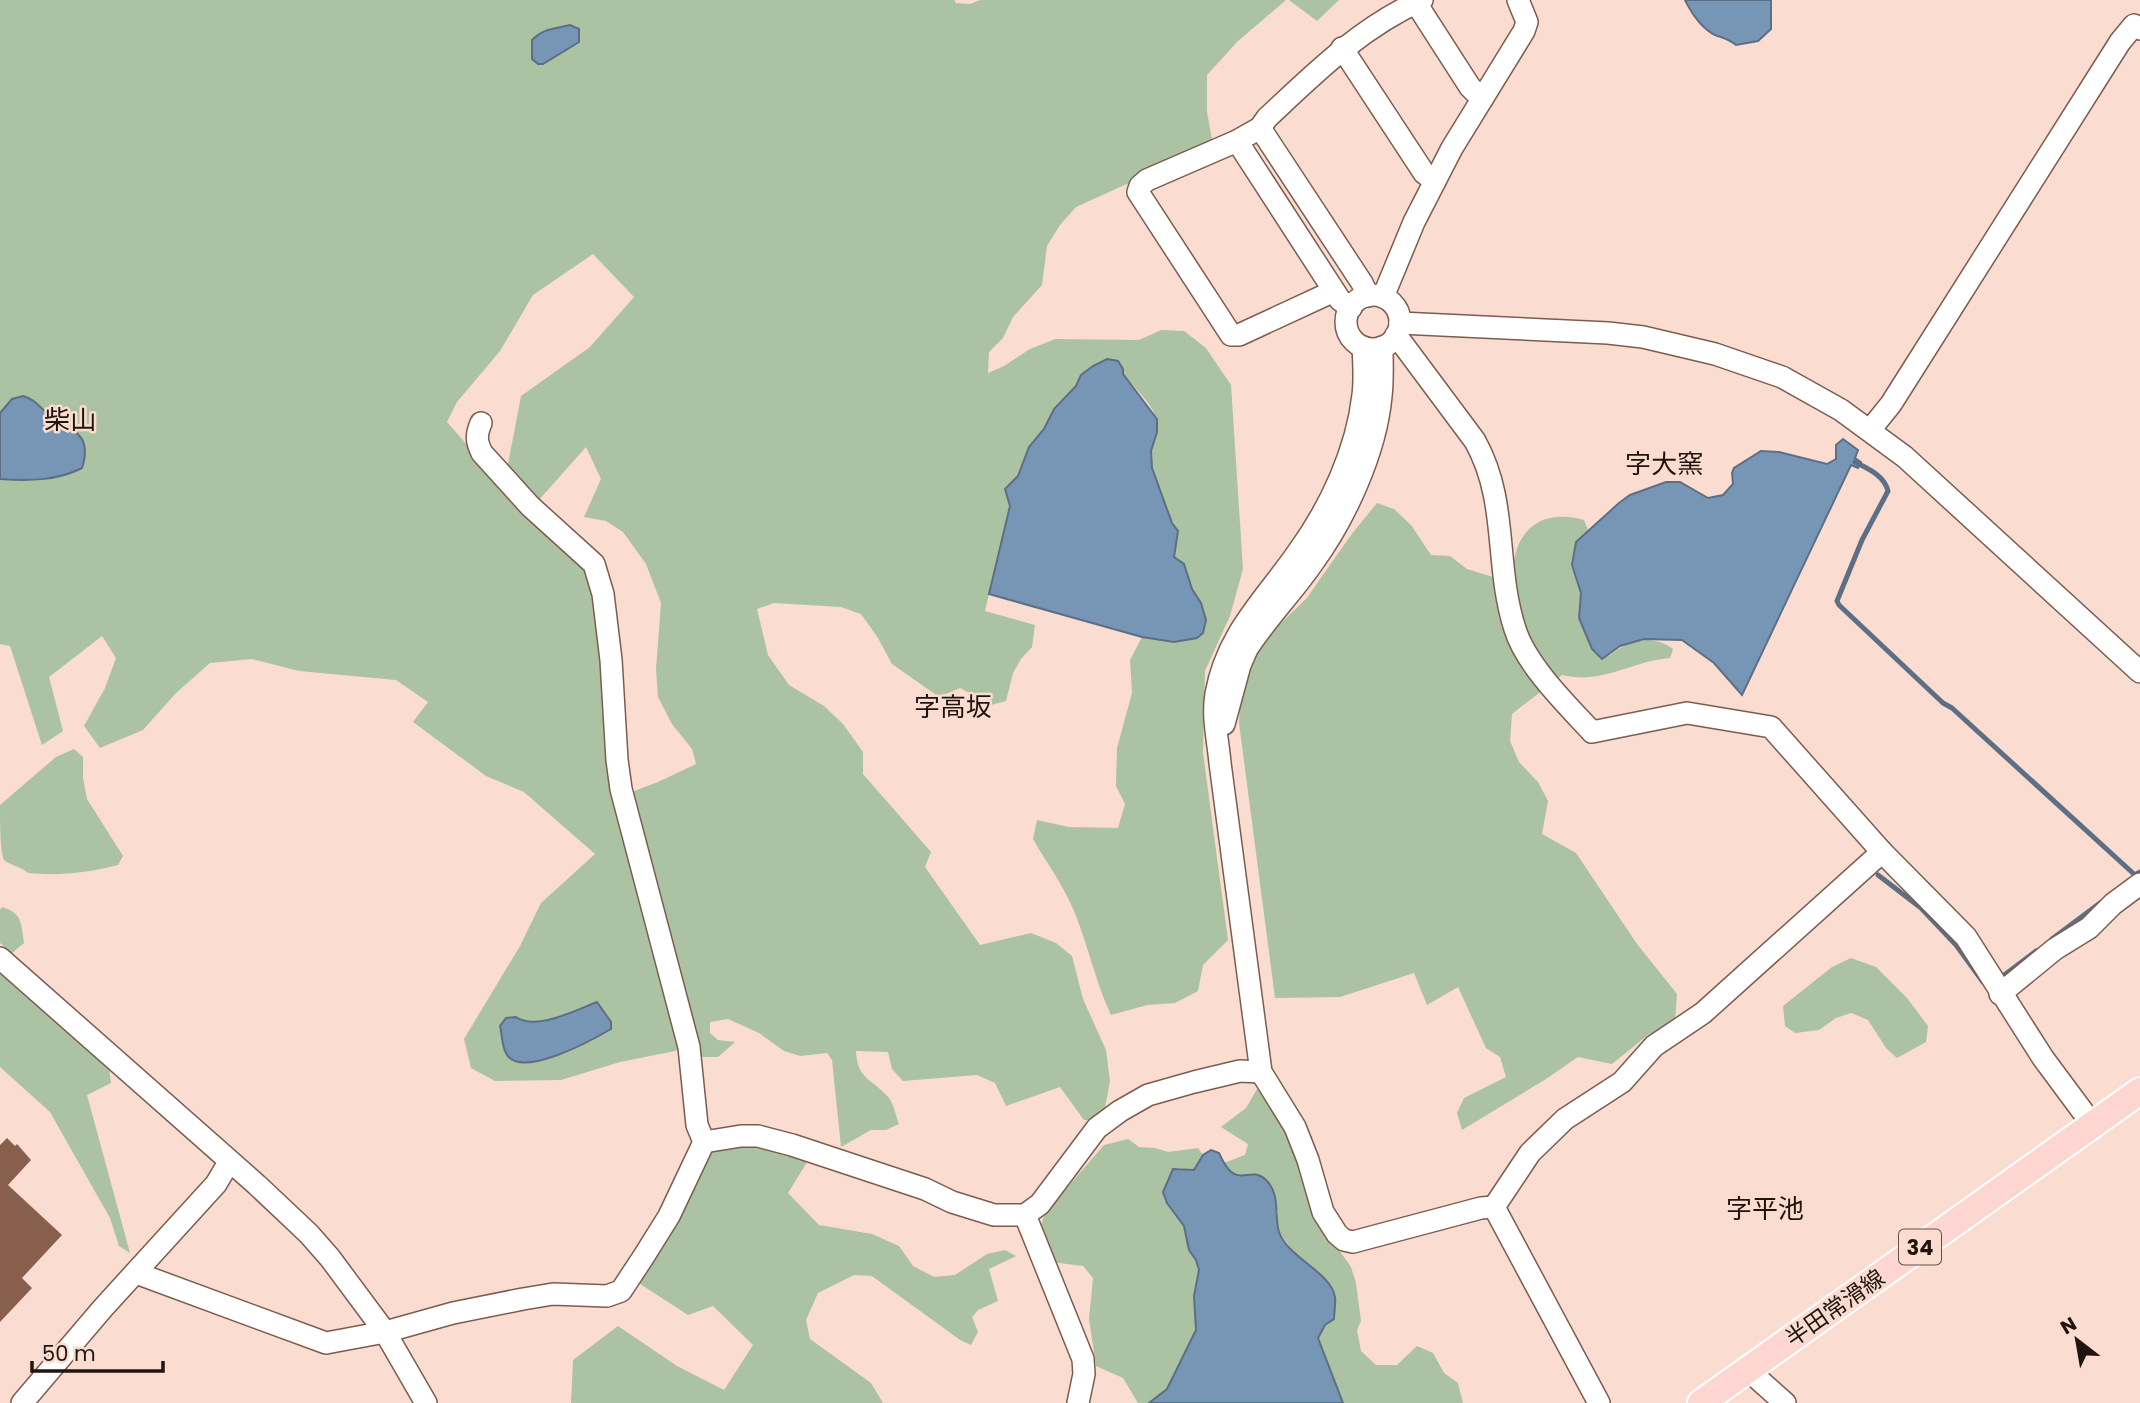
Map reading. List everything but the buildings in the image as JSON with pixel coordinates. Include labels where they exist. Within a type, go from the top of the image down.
[{"type":"main road","name":"半田常滑線","points":[[1701,1403],[2140,1091]]},
{"type":"street","points":[[1518,0],[1527,22],[1451,148],[1414,222],[1367,300],[1346,321],[1348,333],[1385,338],[1608,333],[1676,344],[1782,377],[1870,430],[1905,457],[2140,672]]},
{"type":"street","points":[[1334,291],[1239,335],[1231,335],[1139,196],[1140,186],[1147,180],[1237,141],[1260,128],[1267,118],[1387,7],[1419,1],[1470,87],[1482,99]]},
{"type":"street","points":[[1870,430],[1891,404],[2120,42],[2134,25],[2140,29]]},
{"type":"street","points":[[1342,48],[1424,173],[1435,181]]},
{"type":"street","points":[[1260,128],[1362,283],[1367,300]]},
{"type":"street","points":[[1237,141],[1340,300],[1367,300],[1394,306],[1372,397],[1370,447],[1362,472],[1276,596],[1247,649],[1218,739],[1261,1072],[1295,1127],[1323,1212],[1344,1240],[1353,1242],[1481,1208],[1494,1207]]},
{"type":"street","points":[[1291,224],[1313,209]]},
{"type":"street","points":[[1385,338],[1475,441],[1482,454],[1492,476],[1497,499],[1502,574],[1515,631],[1539,670],[1592,732],[1687,713],[1771,727],[1882,852],[1966,937],[2000,994],[2092,1125]]},
{"type":"street","points":[[136,1273],[279,1328],[326,1343],[384,1332],[523,1298],[554,1294],[607,1296],[621,1291],[669,1216],[704,1142],[697,1125],[689,1047],[621,789],[611,660],[603,594],[594,564],[530,506],[482,453],[477,443],[481,423]]},
{"type":"street","points":[[1494,1207],[1530,1153],[1565,1119],[1622,1082],[1654,1046],[1703,1013],[1882,852]]},
{"type":"street","points":[[2000,994],[2055,949],[2089,928],[2113,904],[2140,884]]},
{"type":"street","points":[[0,958],[309,1234],[384,1332],[426,1403]]},
{"type":"street","points":[[704,1142],[758,1136],[925,1189],[952,1202],[994,1215],[1025,1215],[1040,1204],[1097,1128],[1120,1111],[1148,1095],[1194,1082],[1240,1071],[1261,1072]]},
{"type":"street","points":[[22,1403],[103,1307],[216,1184],[229,1163]]},
{"type":"street","points":[[1494,1207],[1599,1403]]},
{"type":"street","points":[[1025,1215],[1083,1359],[1084,1374],[1078,1403]]},
{"type":"street","points":[[1748,1370],[1785,1403]]},
{"type":"green space","points":[[0,0],[954,0],[956,3],[970,4],[980,0],[1286,0],[1238,41],[1207,75],[1207,112],[1213,145],[1076,207],[1047,246],[1042,285],[1013,317],[1003,338],[989,352],[988,373],[1030,349],[1055,339],[1139,340],[1161,330],[1184,331],[1206,348],[1231,385],[1243,569],[1230,616],[1205,671],[1203,753],[1228,940],[1203,965],[1198,991],[1175,1003],[1147,1005],[1111,1015],[1070,902],[1033,839],[1037,820],[1069,827],[1118,828],[1125,804],[1116,786],[1117,748],[1132,693],[1130,660],[1142,637],[1190,640],[1205,629],[1206,618],[1201,603],[1193,591],[1184,566],[1174,557],[1178,531],[1164,503],[1152,467],[1151,449],[1157,429],[1156,417],[1146,400],[1123,374],[1118,361],[1107,359],[1081,375],[1076,386],[1054,409],[1044,429],[1029,447],[1018,476],[1005,489],[1010,506],[985,611],[1035,625],[1032,647],[1013,673],[1006,701],[991,705],[960,688],[939,697],[892,664],[861,614],[841,607],[774,603],[757,609],[768,655],[789,685],[824,706],[843,724],[863,752],[863,774],[931,852],[925,867],[980,945],[1031,933],[1056,943],[1072,956],[1083,999],[1106,1050],[1110,1081],[1104,1113],[1095,1120],[1084,1120],[1060,1087],[1006,1106],[995,1083],[977,1075],[903,1081],[892,1069],[888,1052],[856,1051],[859,1068],[889,1098],[899,1124],[886,1130],[871,1130],[841,1147],[832,1060],[827,1053],[800,1056],[784,1051],[759,1033],[728,1019],[710,1022],[710,1033],[718,1040],[735,1042],[718,1057],[702,1057],[696,1048],[629,793],[696,764],[692,749],[672,724],[658,697],[656,669],[661,603],[646,564],[623,532],[606,521],[584,517],[601,479],[586,447],[538,501],[507,469],[521,396],[590,347],[634,297],[593,254],[533,295],[500,351],[457,402],[447,422],[521,506],[591,567],[598,592],[615,789],[685,1049],[620,1062],[561,1080],[495,1081],[471,1068],[464,1039],[520,946],[541,903],[595,854],[524,792],[486,776],[413,722],[428,702],[396,680],[299,671],[252,659],[210,663],[176,693],[143,730],[100,748],[84,726],[105,688],[116,658],[102,636],[49,677],[63,731],[42,745],[10,646],[0,644]],"holes":[[[570,25],[579,29],[579,42],[543,64],[532,59],[532,40],[541,33]]]},
{"type":"green space","points":[[1289,0],[1339,0],[1317,21]]},
{"type":"green space","points":[[1377,503],[1394,509],[1411,525],[1431,555],[1450,556],[1467,569],[1493,577],[1513,569],[1520,542],[1526,532],[1535,525],[1556,517],[1584,520],[1589,532],[1576,542],[1572,565],[1581,593],[1579,618],[1609,656],[1640,640],[1657,641],[1673,649],[1670,658],[1603,675],[1562,675],[1512,714],[1510,741],[1519,762],[1538,782],[1548,801],[1542,834],[1576,853],[1637,944],[1677,994],[1675,1021],[1648,1035],[1612,1064],[1578,1057],[1462,1130],[1457,1113],[1464,1098],[1506,1077],[1500,1057],[1486,1048],[1458,987],[1427,1005],[1414,973],[1340,997],[1275,998],[1239,723],[1241,681],[1264,639],[1306,599]]},
{"type":"green space","points":[[74,749],[83,757],[87,799],[123,856],[118,865],[95,870],[62,874],[28,873],[4,860],[0,805],[56,757]]},
{"type":"green space","points":[[2,907],[14,912],[21,925],[24,943],[12,953],[0,943]]},
{"type":"green space","points":[[1851,958],[1876,967],[1907,998],[1928,1026],[1926,1042],[1897,1058],[1886,1048],[1868,1020],[1851,1013],[1836,1018],[1819,1030],[1795,1033],[1785,1026],[1783,1006],[1832,967]]},
{"type":"green space","points":[[0,973],[109,1069],[111,1083],[87,1095],[130,1253],[119,1246],[110,1218],[50,1112],[0,1067]]},
{"type":"green space","points":[[1257,1089],[1272,1103],[1286,1129],[1331,1239],[1351,1267],[1361,1321],[1357,1330],[1361,1351],[1376,1365],[1397,1365],[1417,1346],[1433,1353],[1444,1373],[1458,1383],[1463,1403],[1343,1403],[1318,1338],[1325,1325],[1334,1319],[1327,1282],[1296,1255],[1278,1231],[1278,1211],[1259,1175],[1234,1174],[1224,1163],[1245,1155],[1248,1144],[1221,1127],[1246,1108]]},
{"type":"green space","points":[[1128,1139],[1139,1147],[1168,1152],[1198,1148],[1203,1155],[1194,1170],[1178,1168],[1167,1203],[1184,1226],[1189,1250],[1199,1270],[1194,1296],[1196,1330],[1167,1389],[1149,1403],[1138,1403],[1123,1378],[1096,1366],[1089,1319],[1093,1278],[1083,1266],[1051,1262],[1039,1231],[1045,1213],[1104,1145]]},
{"type":"green space","points":[[751,1144],[809,1159],[788,1193],[819,1225],[872,1234],[899,1246],[913,1266],[934,1277],[955,1275],[987,1254],[1005,1250],[1016,1256],[989,1269],[998,1301],[978,1310],[972,1317],[978,1332],[971,1345],[960,1340],[872,1276],[854,1275],[818,1293],[806,1320],[810,1339],[871,1383],[883,1403],[571,1403],[573,1360],[618,1326],[677,1366],[724,1390],[753,1345],[713,1306],[688,1315],[637,1282],[705,1152]]},
{"type":"water","points":[[1685,0],[1771,0],[1771,29],[1758,41],[1736,45],[1705,29]]},
{"type":"water","points":[[570,25],[579,29],[579,42],[543,64],[532,59],[532,40],[536,36]]},
{"type":"water","points":[[1107,359],[1118,361],[1123,374],[1157,419],[1157,432],[1151,451],[1152,468],[1172,523],[1178,531],[1174,557],[1184,564],[1206,620],[1203,633],[1197,638],[1174,642],[1142,637],[989,594],[1010,506],[1005,489],[1018,476],[1029,447],[1044,429],[1054,409],[1076,386],[1081,375]]},
{"type":"water","points":[[23,396],[78,434],[85,447],[82,468],[42,479],[0,479],[0,413],[12,399]]},
{"type":"water","points":[[1843,439],[1858,450],[1855,458],[1861,462],[1858,468],[1851,465],[1742,695],[1714,663],[1682,640],[1644,639],[1620,646],[1602,659],[1592,649],[1579,618],[1581,593],[1572,565],[1576,542],[1619,503],[1630,495],[1666,482],[1680,482],[1708,498],[1723,495],[1733,484],[1734,468],[1761,451],[1779,452],[1827,464],[1836,459],[1836,445]]},
{"type":"water","points":[[597,1002],[611,1022],[611,1029],[574,1048],[540,1060],[514,1060],[506,1053],[500,1026],[506,1018],[545,1021]]},
{"type":"water","points":[[1211,1150],[1219,1153],[1231,1172],[1242,1176],[1254,1174],[1266,1180],[1274,1192],[1279,1232],[1284,1241],[1332,1288],[1335,1300],[1334,1319],[1325,1325],[1318,1338],[1343,1403],[1149,1403],[1167,1389],[1196,1330],[1194,1296],[1199,1270],[1189,1250],[1184,1226],[1167,1203],[1163,1192],[1173,1169],[1194,1170],[1203,1155]]},
{"type":"waterway","points":[[1855,462],[1879,477],[1888,491],[1862,540],[1837,601],[1839,605],[1943,703],[1952,708],[2135,875],[2140,872]]},
{"type":"waterway","points":[[1878,875],[1921,908],[1956,945],[1983,982]]},
{"type":"waterway","points":[[2052,939],[2100,903]]},
{"type":"waterway","points":[[1999,979],[2036,951]]},
{"type":"district","name":"柴山","points":[[70,420]]},
{"type":"district","name":"字大窯","points":[[1664,464]]},
{"type":"district","name":"字高坂","points":[[953,707]]},
{"type":"district","name":"字平池","points":[[1765,1209]]}]
